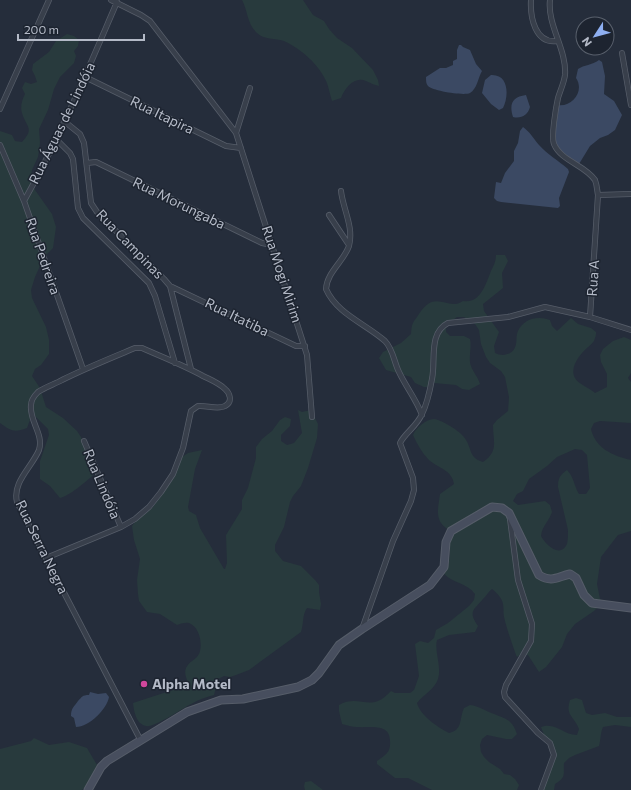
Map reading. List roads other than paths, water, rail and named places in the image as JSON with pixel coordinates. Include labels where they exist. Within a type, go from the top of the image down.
[{"type":"street","points":[[0,109],[49,0]]},
{"type":"street","name":"Rua Mogi Mirim","points":[[111,0],[117,1],[150,21],[236,133],[305,346],[312,417]]},
{"type":"street","points":[[531,0],[531,15],[539,35],[544,40],[550,42],[557,40]]},
{"type":"street","points":[[550,0],[551,16],[562,53],[565,74],[558,99],[553,141],[558,151],[594,180],[597,185],[598,195],[631,194]]},
{"type":"street","name":"Rua Águas de Lindóia","points":[[24,201],[56,139],[85,77],[117,1]]},
{"type":"street","points":[[622,53],[631,105]]},
{"type":"street","name":"Rua Itapira","points":[[85,77],[226,146],[241,148]]},
{"type":"street","points":[[236,133],[250,88]]},
{"type":"street","name":"Rua Campinas","points":[[64,121],[80,134],[84,143],[91,202],[96,212],[170,286],[191,369]]},
{"type":"street","name":"Rua Campinas","points":[[56,139],[70,153],[73,159],[78,208],[83,218],[149,283],[155,296],[175,362]]},
{"type":"street","name":"Rua Pedreira","points":[[0,145],[24,201],[83,369]]},
{"type":"street","name":"Rua Morungaba","points":[[87,163],[96,162],[262,243],[272,245]]},
{"type":"street","points":[[341,191],[342,202],[350,231],[349,245],[329,279],[326,289],[332,299],[342,309],[386,342],[391,350],[398,371],[415,398],[422,414]]},
{"type":"street","name":"Rua A","points":[[590,317],[598,195]]},
{"type":"street","points":[[329,215],[349,245]]},
{"type":"street","name":"Rua Itatiba","points":[[170,286],[296,346],[305,346]]},
{"type":"street","points":[[362,629],[393,541],[411,501],[414,490],[413,478],[400,443],[403,437],[410,432],[422,414],[432,378],[436,337],[438,332],[445,325],[459,321],[508,317],[545,307],[590,317],[631,330]]},
{"type":"street","name":"Rua Serra Negra","points":[[141,741],[17,502],[16,496],[18,484],[38,452],[40,445],[40,438],[32,417],[31,404],[37,393],[83,369],[136,348],[142,348],[191,369]]},
{"type":"street","points":[[46,558],[121,527],[135,519],[149,507],[161,492],[173,474],[183,448],[191,411],[198,406],[203,405],[222,408],[229,403],[230,399],[229,394],[222,386],[191,369]]},
{"type":"street","name":"Rua Lindóia","points":[[84,441],[121,527]]},
{"type":"street","points":[[88,790],[100,767],[187,712],[221,700],[243,699],[298,687],[312,680],[319,673],[339,645],[430,585],[444,567],[446,542],[451,531],[492,507],[502,508],[509,513],[539,575],[546,579],[552,580],[570,574],[576,578],[584,595],[592,603],[631,608]]},
{"type":"street","points":[[509,513],[518,580],[532,624],[531,641],[506,685],[504,692],[505,697],[538,733],[550,743],[554,755],[541,790]]},
{"type":"water","points":[[459,45],[470,50],[476,64],[482,71],[474,89],[470,93],[462,94],[442,91],[428,86],[426,83],[426,77],[440,68],[446,68],[453,65],[453,61],[457,59],[457,50]]},
{"type":"water","points":[[599,60],[602,62],[605,76],[604,94],[614,101],[622,115],[615,130],[600,138],[590,146],[579,164],[558,151],[553,137],[557,105],[568,104],[576,98],[579,88],[576,78],[578,69]]},
{"type":"water","points":[[491,75],[501,78],[506,87],[507,92],[505,103],[503,108],[499,110],[491,104],[482,93],[485,80]]},
{"type":"water","points":[[526,95],[530,107],[528,112],[521,117],[513,117],[511,108],[513,102],[518,97]]},
{"type":"water","points":[[523,127],[542,148],[568,169],[569,172],[559,198],[560,206],[558,208],[501,202],[494,198],[496,182],[501,183],[505,173],[514,161],[514,151],[518,143],[520,131]]},
{"type":"water","points":[[90,692],[98,694],[106,693],[109,697],[108,702],[92,721],[76,727],[74,718],[71,716],[72,709],[81,697],[89,695]]},
{"type":"place","name":"Alpha Motel","points":[[144,684]]}]
